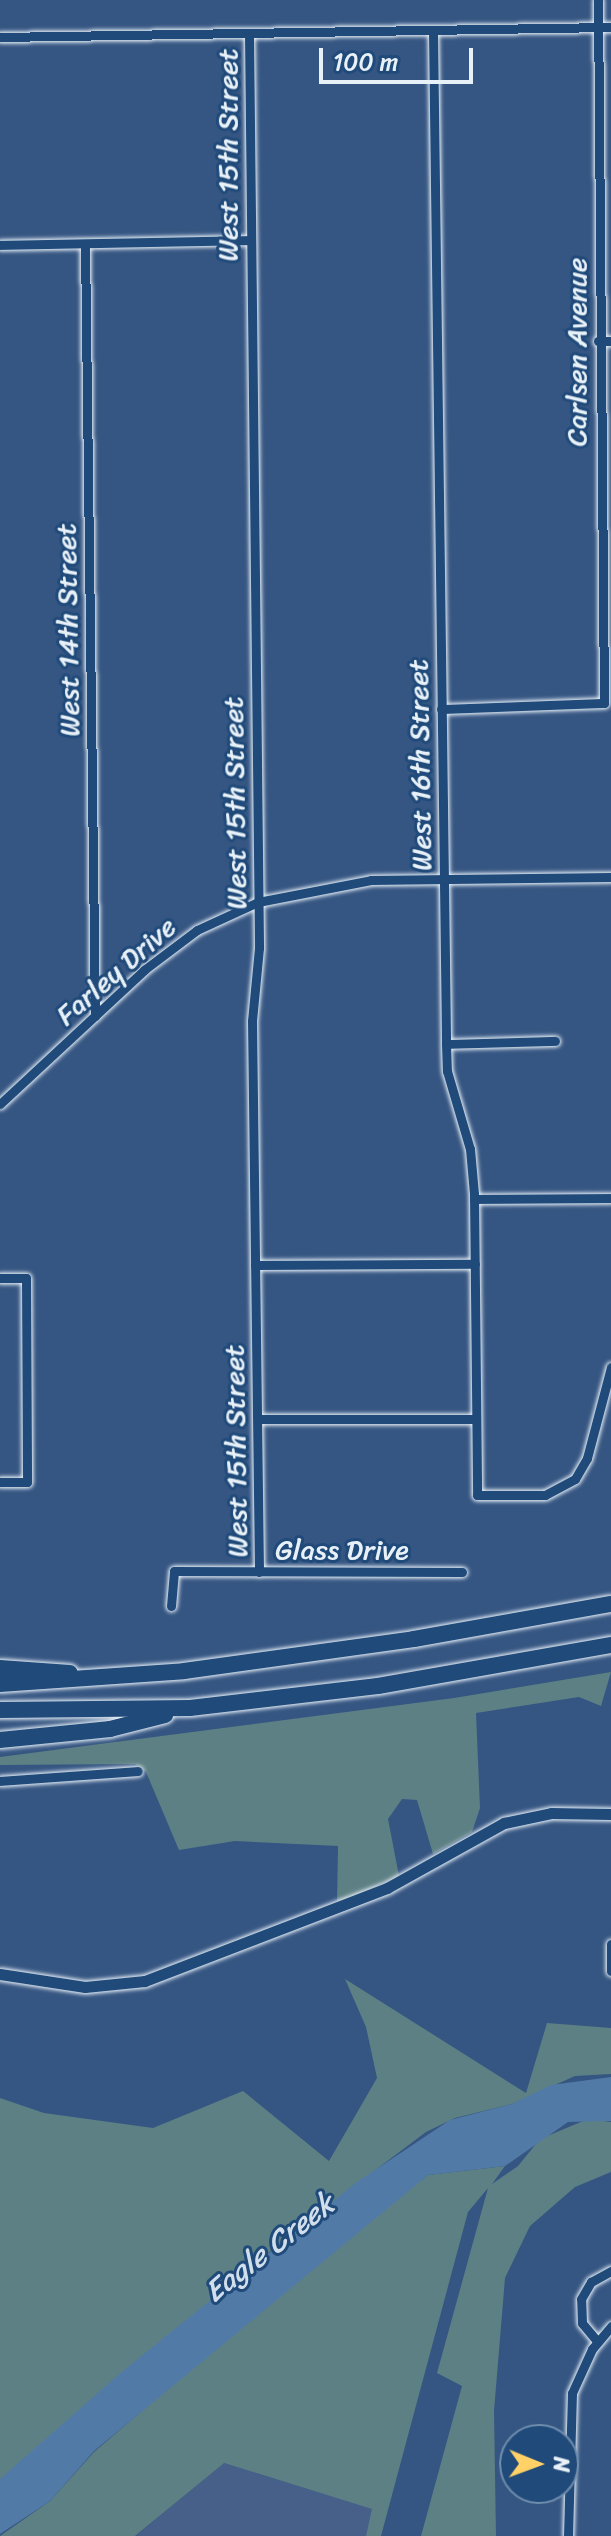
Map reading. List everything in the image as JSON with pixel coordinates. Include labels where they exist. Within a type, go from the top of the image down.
[{"type":"highway","points":[[0,1684],[103,1677],[414,1639],[611,1604]]},
{"type":"highway","points":[[0,1710],[190,1708],[378,1686],[611,1645]]},
{"type":"highway","points":[[0,1668],[103,1677]]},
{"type":"highway","points":[[0,1740],[110,1729],[190,1708]]},
{"type":"street","name":"Carlsen Avenue","points":[[441,709],[604,703],[598,341],[598,0]]},
{"type":"street","points":[[0,37],[611,27]]},
{"type":"street","name":"West 16th Street","points":[[433,31],[446,1044],[447,1071],[470,1149],[474,1199],[477,1495],[545,1495],[575,1479],[587,1458],[611,1367]]},
{"type":"street","name":"West 15th Street","points":[[249,34],[258,902],[252,1021],[259,1572]]},
{"type":"street","points":[[0,245],[250,240]]},
{"type":"street","name":"West 14th Street","points":[[85,244],[95,1016]]},
{"type":"street","points":[[598,341],[611,341]]},
{"type":"street","name":"Farley Drive","points":[[0,1104],[189,935],[258,902],[357,882],[611,877]]},
{"type":"street","points":[[446,1044],[555,1041]]},
{"type":"street","points":[[474,1199],[611,1198]]},
{"type":"street","points":[[255,1265],[475,1264]]},
{"type":"street","points":[[0,1278],[26,1278],[27,1482],[0,1482]]},
{"type":"street","points":[[258,1419],[476,1419]]},
{"type":"street","name":"Glass Drive","points":[[171,1606],[174,1571],[462,1572]]},
{"type":"street","points":[[0,1781],[138,1771]]},
{"type":"street","points":[[0,1974],[85,1987],[145,1981],[387,1888],[504,1823],[551,1813],[611,1814]]},
{"type":"street","points":[[611,1944],[611,1971]]},
{"type":"street","points":[[597,2341],[582,2323],[580,2303],[591,2282],[611,2271]]},
{"type":"street","points":[[568,2536],[568,2415],[576,2379],[597,2341],[611,2326]]},
{"type":"shaded area","name":"Eagle Creek","points":[[611,2077],[611,2121],[568,2122],[505,2166],[428,2175],[94,2451],[50,2501],[0,2534],[0,2479],[124,2370],[357,2182],[450,2120],[512,2104],[551,2085]]},
{"type":"shaded area","points":[[223,2463],[373,2509],[366,2536],[136,2536]]},
{"type":"green space","points":[[611,1672],[601,1706],[579,1697],[476,1713],[480,1808],[472,1832],[433,1854],[417,1800],[402,1799],[388,1819],[399,1876],[337,1903],[338,1846],[235,1841],[179,1850],[146,1772],[135,1764],[0,1765],[0,1757],[454,1698]]},
{"type":"green space","points":[[345,1979],[526,2093],[547,2023],[611,2028],[611,2074],[575,2076],[512,2104],[455,2118],[426,2132],[293,2232],[0,2480],[0,2098],[44,2113],[153,2128],[243,2091],[329,2161],[377,2078],[366,2027]]},
{"type":"green space","points":[[588,2119],[611,2122],[611,2172],[575,2187],[530,2226],[505,2278],[494,2411],[496,2536],[421,2536],[462,2386],[437,2373],[488,2188],[468,2212],[381,2536],[366,2536],[372,2509],[224,2463],[135,2536],[0,2536],[50,2501],[94,2452],[336,2245],[428,2175],[505,2166],[492,2184],[518,2166],[540,2139]]}]
